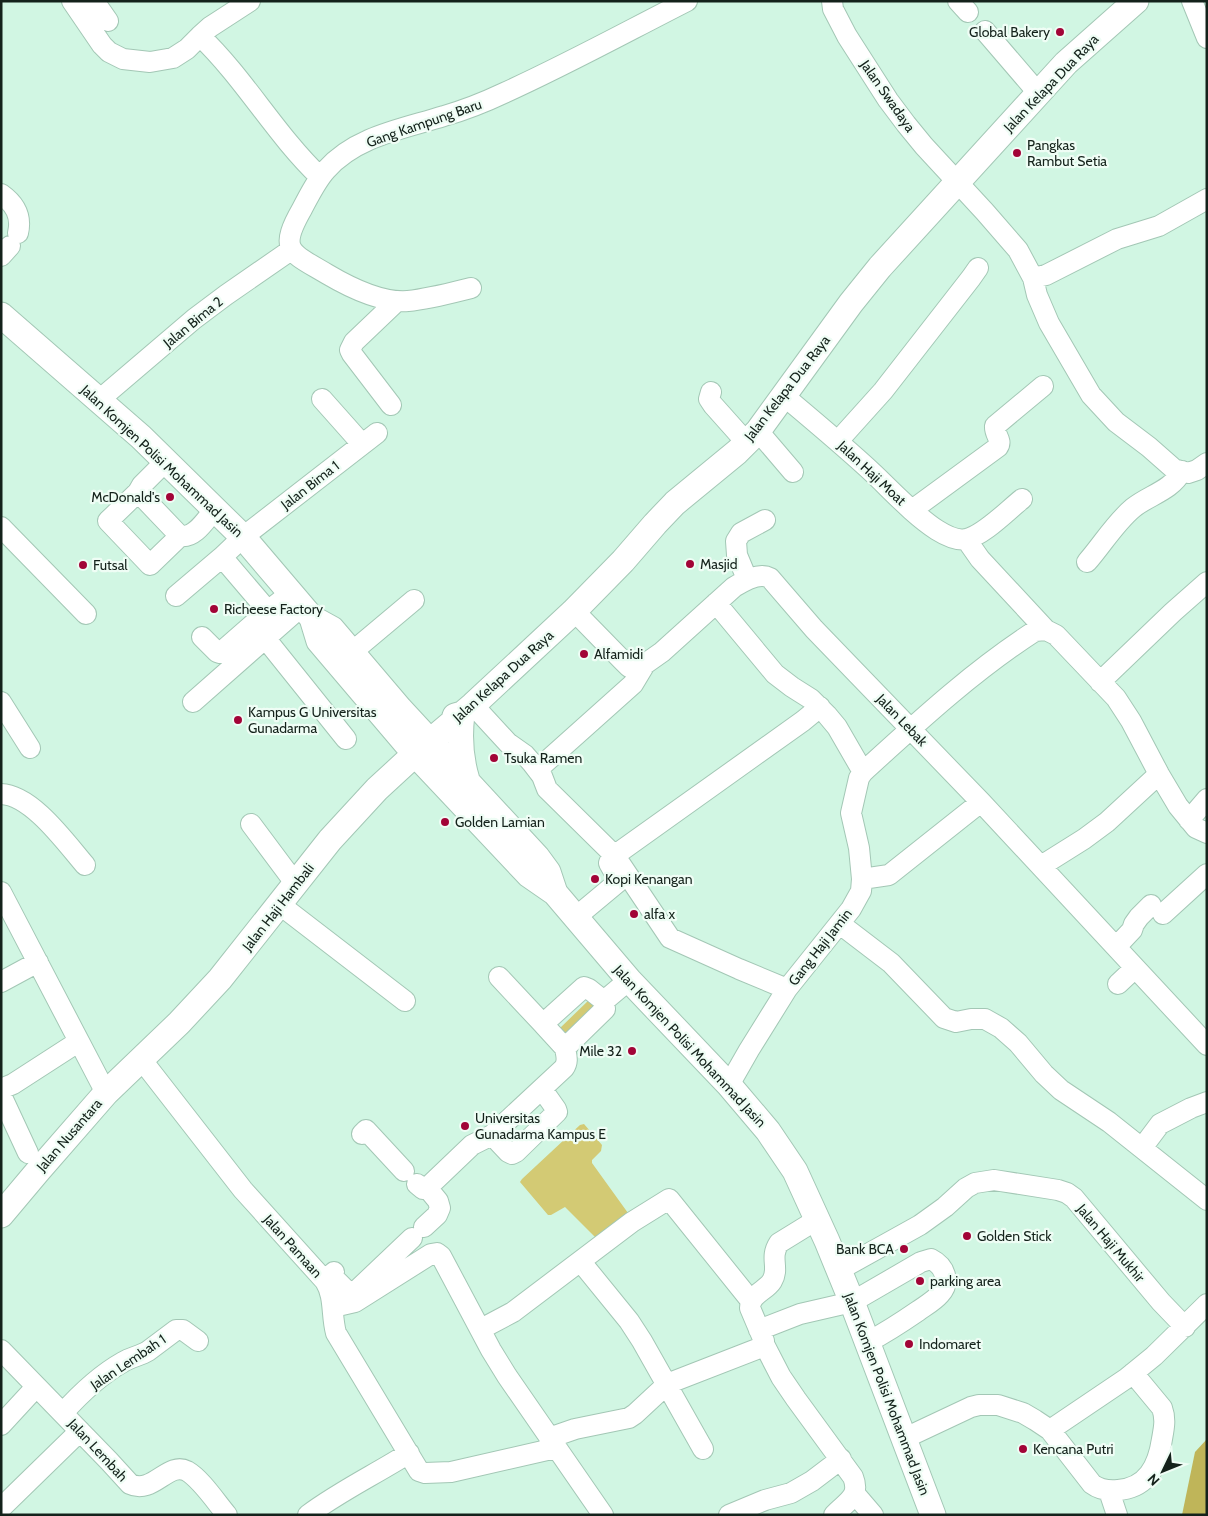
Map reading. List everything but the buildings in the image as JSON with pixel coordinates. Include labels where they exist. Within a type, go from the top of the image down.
[{"type":"main road","name":"Jalan Kelapa Dua Raya","points":[[422,748],[468,710],[573,612],[623,561],[675,503],[752,437],[869,280],[1079,50],[1130,3]]},
{"type":"main road","name":"Jalan Komjen Polisi Mohammad Jasin","points":[[1,315],[166,461],[243,536],[302,606],[332,629],[352,652],[400,710],[422,748],[468,782],[541,862],[551,880],[555,893]]},
{"type":"main road","name":"Jalan Komjen Polisi Mohammad Jasin","points":[[302,606],[319,641],[422,748],[529,876],[555,893],[629,980],[753,1111],[784,1153],[795,1171],[818,1219],[839,1270],[933,1515]]},
{"type":"main road","points":[[400,710],[420,717],[441,718],[468,710]]},
{"type":"main road","points":[[468,710],[460,731],[462,766],[468,782]]},
{"type":"main road","name":"Jalan Haji Hambali","points":[[140,1059],[179,1024],[220,980],[347,821],[393,774],[422,748]]},
{"type":"main road","name":"Jalan Nusantara","points":[[1,1215],[106,1093],[140,1059]]},
{"type":"street","points":[[72,1],[102,46],[109,52],[123,59],[150,62],[172,58],[187,49],[217,22],[250,1]]},
{"type":"street","points":[[94,1],[108,21]]},
{"type":"street","name":"Gang Kampung Baru","points":[[291,250],[288,242],[294,223],[320,177],[346,152],[367,141],[400,129],[477,106],[524,85],[687,1]]},
{"type":"street","name":"Jalan Swadaya","points":[[832,1],[833,9],[846,36],[888,100],[924,146],[1018,250],[1033,278],[1037,295],[1049,323],[1091,395],[1116,422],[1174,469],[1198,472]]},
{"type":"street","points":[[1192,1],[1207,38]]},
{"type":"street","points":[[984,31],[1039,94]]},
{"type":"street","points":[[200,36],[248,89],[291,148],[320,177]]},
{"type":"street","points":[[1,194],[14,207],[20,225],[7,247]]},
{"type":"street","points":[[1033,278],[1046,275],[1117,239],[1160,226],[1207,199]]},
{"type":"street","points":[[291,250],[335,279],[374,296],[397,301],[408,301],[471,288]]},
{"type":"street","name":"Jalan Bima 2","points":[[99,400],[194,319],[291,250]]},
{"type":"street","points":[[838,441],[883,391],[978,268]]},
{"type":"street","points":[[391,405],[350,350],[354,342],[397,301]]},
{"type":"street","points":[[912,510],[998,447],[1000,441],[995,431],[995,426],[1043,386]]},
{"type":"street","points":[[711,392],[709,399],[713,404],[793,472]]},
{"type":"street","name":"Jalan Haji Moat","points":[[784,396],[838,441],[912,510],[938,531],[957,539],[966,539]]},
{"type":"street","name":"Jalan Bima 1","points":[[176,596],[222,557],[243,536],[370,439],[322,399]]},
{"type":"street","points":[[166,461],[108,521],[150,565],[180,536]]},
{"type":"street","points":[[1088,562],[1126,514],[1134,507],[1172,484],[1198,472]]},
{"type":"street","points":[[138,492],[180,536],[185,537],[194,533],[215,509]]},
{"type":"street","points":[[1022,499],[984,530],[966,539],[980,559],[1046,630],[1056,636],[1116,698],[1127,714],[1178,806],[1196,828],[1207,833]]},
{"type":"street","points":[[573,612],[629,667],[634,668],[645,664],[662,652],[734,587],[747,579],[737,555],[736,541],[741,533],[765,520]]},
{"type":"street","points":[[1,527],[86,614]]},
{"type":"street","points":[[222,557],[268,611]]},
{"type":"street","name":"Jalan Lebak","points":[[747,579],[766,576],[770,578],[814,629],[981,802],[1207,1045]]},
{"type":"street","points":[[1100,682],[1207,582]]},
{"type":"street","points":[[352,652],[414,600]]},
{"type":"street","points":[[716,604],[775,674],[820,707],[837,727],[863,772],[954,691],[1035,631],[1046,630]]},
{"type":"street","points":[[202,637],[220,653],[268,611],[302,606]]},
{"type":"street","points":[[193,702],[302,606]]},
{"type":"street","points":[[265,638],[346,739]]},
{"type":"street","points":[[538,769],[633,684],[645,664]]},
{"type":"street","points":[[1,702],[30,748]]},
{"type":"street","points":[[576,917],[618,882],[609,863],[610,860],[820,707]]},
{"type":"street","points":[[468,710],[525,756],[538,769],[547,789],[615,856],[670,938],[788,989]]},
{"type":"street","name":"Gang Haji Jamin","points":[[729,1085],[788,989],[840,924],[861,891],[862,879],[859,848],[851,813],[863,772]]},
{"type":"street","points":[[1041,866],[1107,822],[1159,774]]},
{"type":"street","points":[[1,794],[10,794],[33,808],[46,820],[85,865]]},
{"type":"street","points":[[1189,820],[1207,799]]},
{"type":"street","points":[[862,879],[889,875],[981,802]]},
{"type":"street","points":[[251,824],[296,883]]},
{"type":"street","points":[[1116,947],[1132,930],[1138,917],[1157,910],[1207,874]]},
{"type":"street","points":[[1,892],[106,1093]]},
{"type":"street","points":[[279,904],[405,1001]]},
{"type":"street","points":[[840,924],[891,963],[944,1018],[956,1022],[978,1018],[992,1022],[1001,1028],[1018,1043],[1044,1074],[1057,1086],[1109,1122],[1207,1200]]},
{"type":"street","points":[[1,982],[38,962]]},
{"type":"street","points":[[1118,984],[1135,968]]},
{"type":"street","points":[[418,1180],[472,1145],[492,1135],[567,1064],[565,1048],[499,978]]},
{"type":"street","points":[[604,1001],[629,980]]},
{"type":"street","points":[[543,1024],[584,987],[589,988],[604,1001],[605,1010],[565,1048]]},
{"type":"street","points":[[1,1089],[13,1084],[78,1042]]},
{"type":"street","name":"Jalan Pamaan","points":[[140,1059],[243,1190],[325,1281],[332,1298],[333,1323],[336,1333],[419,1471],[425,1473],[451,1472],[553,1443]]},
{"type":"street","points":[[492,1135],[508,1152],[512,1154],[516,1152],[557,1112],[544,1092],[544,1087]]},
{"type":"street","points":[[1,1095],[28,1153]]},
{"type":"street","points":[[1142,1148],[1160,1124],[1207,1102]]},
{"type":"street","points":[[334,1272],[331,1275],[346,1291],[353,1294],[437,1215],[440,1208],[438,1201],[430,1190],[366,1130],[362,1134]]},
{"type":"street","name":"Jalan Haji Mukhir","points":[[839,1270],[920,1225],[975,1183],[994,1180],[1058,1190],[1074,1198],[1161,1302],[1185,1327]]},
{"type":"street","points":[[481,1329],[513,1312],[632,1222],[669,1199],[751,1301]]},
{"type":"street","points":[[818,1219],[779,1243],[775,1249],[776,1272],[773,1280],[754,1297],[750,1308],[781,1377],[853,1477],[856,1484],[855,1494],[834,1515]]},
{"type":"street","points":[[332,1298],[342,1305],[355,1302],[431,1254],[437,1253],[441,1256],[507,1376],[603,1515]]},
{"type":"street","points":[[553,1443],[575,1429],[629,1418],[659,1392],[683,1377],[759,1349],[762,1337],[800,1314],[852,1302],[920,1262],[931,1259],[936,1262],[946,1276],[946,1283],[940,1295],[891,1330],[868,1342]]},
{"type":"street","points":[[581,1262],[628,1321],[668,1386],[703,1449]]},
{"type":"street","points":[[1050,1430],[1133,1373],[1185,1327],[1207,1304]]},
{"type":"street","name":"Jalan Lembah 1","points":[[63,1413],[107,1373],[132,1357],[143,1354],[176,1330],[183,1330],[198,1341]]},
{"type":"street","name":"Jalan Lembah","points":[[1,1350],[130,1484],[144,1486],[175,1469],[186,1470],[201,1484],[227,1515]]},
{"type":"street","points":[[903,1439],[962,1410],[979,1405],[998,1405],[1012,1409],[1035,1420],[1050,1430],[1097,1488],[1109,1491],[1124,1490],[1134,1487],[1145,1480],[1153,1470],[1161,1448],[1165,1424],[1165,1415],[1162,1408],[1133,1373]]},
{"type":"street","points":[[1,1424],[36,1387]]},
{"type":"street","points":[[1,1508],[80,1431]]},
{"type":"street","points":[[308,1515],[334,1497],[409,1453]]},
{"type":"street","points":[[729,1515],[764,1500],[791,1493],[841,1460]]},
{"type":"street","points":[[1109,1491],[1117,1515]]},
{"type":"street","points":[[855,1494],[872,1515]]},
{"type":"shaded area","points":[[590,999],[598,1005],[567,1038],[559,1029]]},
{"type":"shaded area","points":[[584,1124],[602,1145],[601,1151],[592,1160],[592,1163],[629,1217],[596,1238],[565,1207],[548,1215],[520,1182],[580,1125]]},
{"type":"shaded area","points":[[1207,1439],[1207,1515],[1182,1515],[1195,1452]]},
{"type":"place","name":"Global Bakery","points":[[1060,32]]},
{"type":"place","name":"Pangkas Rambut Setia","points":[[1017,153]]},
{"type":"place","name":"McDonald's","points":[[170,497]]},
{"type":"place","name":"Masjid","points":[[690,564]]},
{"type":"place","name":"Futsal","points":[[83,565]]},
{"type":"place","name":"Richeese Factory","points":[[214,609]]},
{"type":"place","name":"Alfamidi","points":[[584,654]]},
{"type":"place","name":"Kampus G Universitas Gunadarma","points":[[238,720]]},
{"type":"place","name":"Tsuka Ramen","points":[[494,758]]},
{"type":"place","name":"Golden Lamian","points":[[445,822]]},
{"type":"place","name":"Kopi Kenangan","points":[[595,879]]},
{"type":"place","name":"alfa x","points":[[634,914]]},
{"type":"place","name":"Mile 32","points":[[632,1051]]},
{"type":"place","name":"Universitas Gunadarma Kampus E","points":[[465,1126]]},
{"type":"place","name":"Golden Stick","points":[[967,1236]]},
{"type":"place","name":"Bank BCA","points":[[904,1249]]},
{"type":"place","name":"parking area","points":[[920,1281]]},
{"type":"place","name":"Indomaret","points":[[909,1344]]},
{"type":"place","name":"Kencana Putri","points":[[1023,1449]]}]
